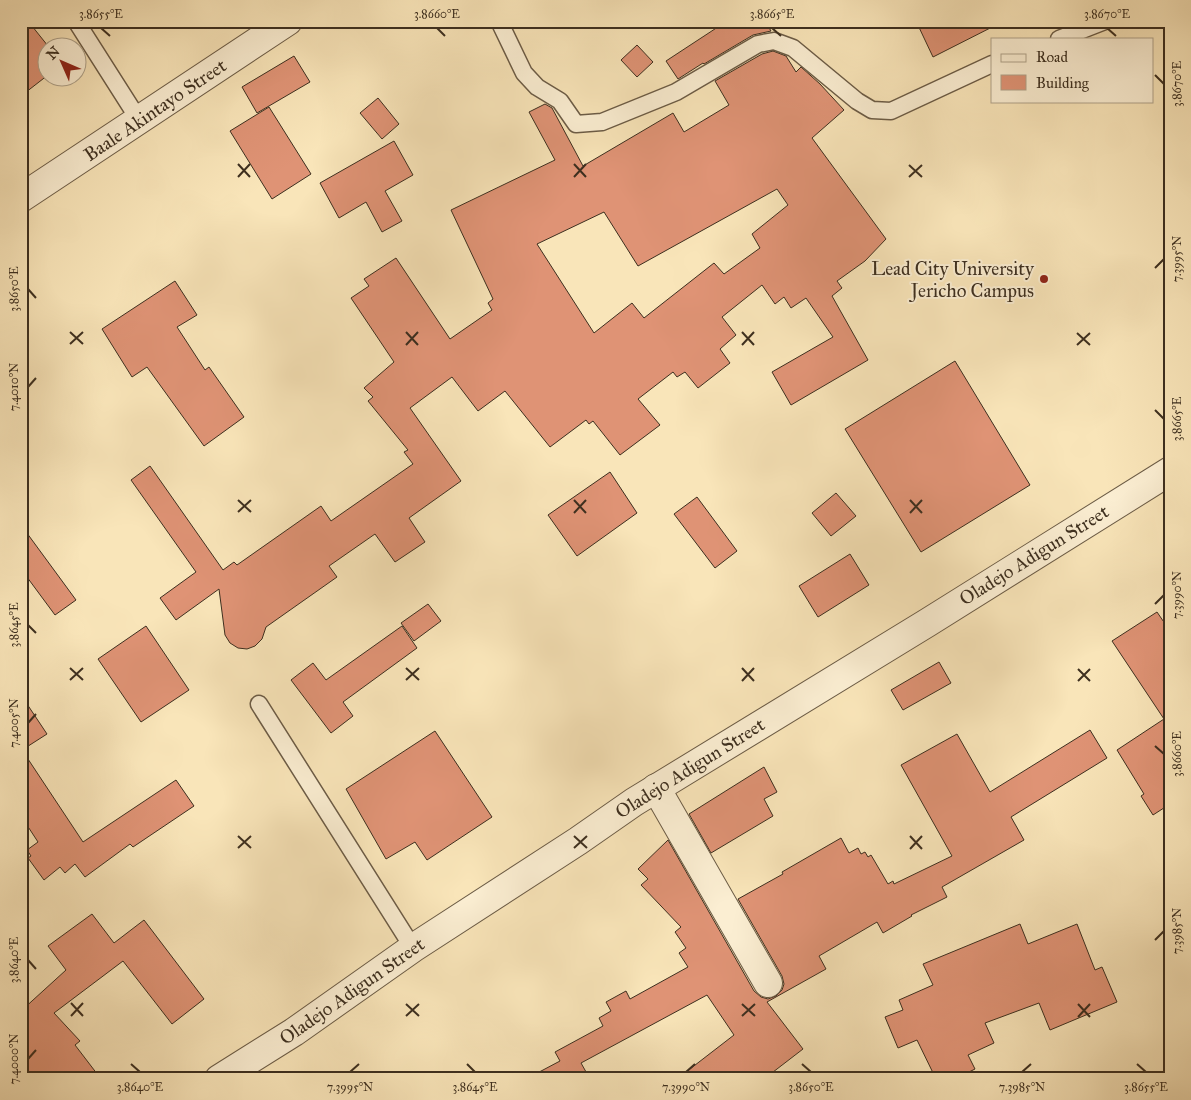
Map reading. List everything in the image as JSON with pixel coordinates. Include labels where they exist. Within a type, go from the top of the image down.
[{"type":"street","name":"Baale Akintayo Street","points":[[21,198],[288,21]]},
{"type":"street","name":"Oladejo Adigun Street","points":[[219,1079],[294,1032],[413,948],[656,788],[1170,471]]},
{"type":"street","points":[[656,788],[768,983]]},
{"type":"lane","points":[[76,21],[139,120]]},
{"type":"lane","points":[[499,21],[524,73],[537,87],[560,101],[576,124],[602,122],[676,92],[758,44],[766,42],[774,41],[792,48],[857,101],[872,110],[891,111],[991,64]]},
{"type":"lane","points":[[1062,38],[1105,21]]},
{"type":"lane","points":[[259,704],[413,948]]},
{"type":"building","points":[[21,21],[28,21],[42,38],[38,38],[38,83],[21,96]]},
{"type":"building","points":[[727,21],[765,21],[771,31],[753,35],[678,79],[666,61]]},
{"type":"building","points":[[916,21],[1004,21],[933,57]]},
{"type":"building","points":[[637,45],[653,62],[637,77],[621,60]]},
{"type":"building","points":[[773,51],[786,56],[796,72],[801,67],[844,110],[812,138],[886,239],[865,261],[837,281],[842,288],[832,296],[868,360],[791,405],[772,372],[833,337],[806,298],[791,308],[784,297],[775,304],[762,285],[722,317],[736,335],[720,349],[730,363],[698,388],[685,372],[677,377],[673,372],[638,399],[660,425],[620,455],[593,421],[589,424],[586,420],[550,447],[505,391],[478,411],[452,377],[410,408],[461,481],[409,518],[425,542],[395,562],[375,534],[329,566],[337,577],[266,627],[262,639],[255,646],[247,649],[238,648],[230,643],[225,635],[219,589],[176,620],[160,598],[196,572],[131,480],[150,466],[223,570],[234,562],[237,565],[321,506],[331,521],[413,464],[404,452],[408,450],[368,401],[373,397],[364,388],[394,362],[351,298],[369,286],[364,279],[396,258],[450,339],[492,310],[488,303],[493,299],[451,210],[555,160],[529,112],[545,104],[552,108],[583,166],[673,113],[684,132],[729,105],[715,81],[762,54]],"holes":[[[777,189],[788,205],[752,234],[760,248],[724,274],[714,263],[644,318],[632,303],[594,333],[537,244],[604,212],[638,266]]]},
{"type":"building","points":[[294,56],[310,82],[257,113],[242,87]]},
{"type":"building","points":[[378,98],[399,124],[382,139],[360,113]]},
{"type":"building","points":[[269,107],[311,174],[272,199],[230,131]]},
{"type":"building","points":[[394,141],[413,175],[385,191],[402,221],[382,232],[366,202],[339,218],[320,183]]},
{"type":"building","points":[[175,281],[197,315],[177,327],[205,370],[209,367],[244,417],[204,446],[147,367],[132,377],[102,329]]},
{"type":"building","points":[[955,361],[1030,485],[921,552],[845,429]]},
{"type":"building","points":[[610,472],[637,513],[577,556],[548,515]]},
{"type":"building","points":[[836,493],[856,516],[831,536],[812,513]]},
{"type":"building","points":[[697,497],[737,551],[715,568],[674,514]]},
{"type":"building","points":[[21,525],[76,600],[55,615],[21,569]]},
{"type":"building","points":[[850,554],[869,585],[818,617],[799,586]]},
{"type":"building","points":[[428,604],[441,621],[414,641],[401,623]]},
{"type":"building","points":[[1157,612],[1170,631],[1170,804],[1153,815],[1141,796],[1144,794],[1117,750],[1164,719],[1112,641]]},
{"type":"building","points":[[146,626],[189,690],[141,722],[98,659]]},
{"type":"building","points":[[402,626],[417,648],[343,702],[353,716],[331,733],[291,680],[313,663],[326,680]]},
{"type":"building","points":[[939,662],[951,683],[903,710],[891,690]]},
{"type":"building","points":[[21,695],[47,734],[22,750],[83,842],[176,780],[194,806],[133,847],[130,844],[85,877],[75,864],[65,873],[60,867],[44,880],[28,858],[31,856],[27,850],[38,842],[21,816]]},
{"type":"building","points":[[1090,730],[1107,758],[1011,817],[1024,840],[942,887],[947,897],[911,915],[883,933],[877,922],[819,956],[826,969],[767,1002],[803,1049],[764,1079],[677,1079],[734,1035],[707,995],[581,1063],[590,1079],[526,1079],[560,1061],[555,1052],[603,1026],[599,1018],[611,1011],[606,1002],[626,991],[630,999],[688,967],[679,953],[686,948],[675,932],[681,927],[641,885],[648,879],[638,869],[668,840],[754,991],[761,997],[768,999],[776,996],[782,990],[784,984],[782,976],[738,899],[841,838],[849,853],[858,848],[861,854],[865,852],[868,857],[871,855],[888,884],[893,881],[894,884],[952,856],[901,765],[957,734],[990,792]]},
{"type":"building","points":[[435,731],[492,817],[427,860],[415,842],[386,859],[346,789]]},
{"type":"building","points":[[764,767],[777,792],[764,799],[773,816],[711,853],[689,814]]},
{"type":"building","points":[[92,914],[114,943],[144,920],[204,999],[172,1024],[123,961],[54,1013],[80,1041],[75,1045],[101,1079],[21,1079],[21,1011],[66,970],[48,946]]},
{"type":"building","points":[[1020,924],[1028,944],[1077,924],[1095,970],[1102,967],[1117,1002],[1050,1030],[1039,1003],[985,1023],[994,1043],[968,1055],[975,1069],[955,1079],[936,1079],[917,1040],[898,1048],[885,1017],[903,1010],[899,1000],[933,985],[923,964]]},
{"type":"place","name":"Lead City University Jericho Campus","points":[[1044,279]]}]
